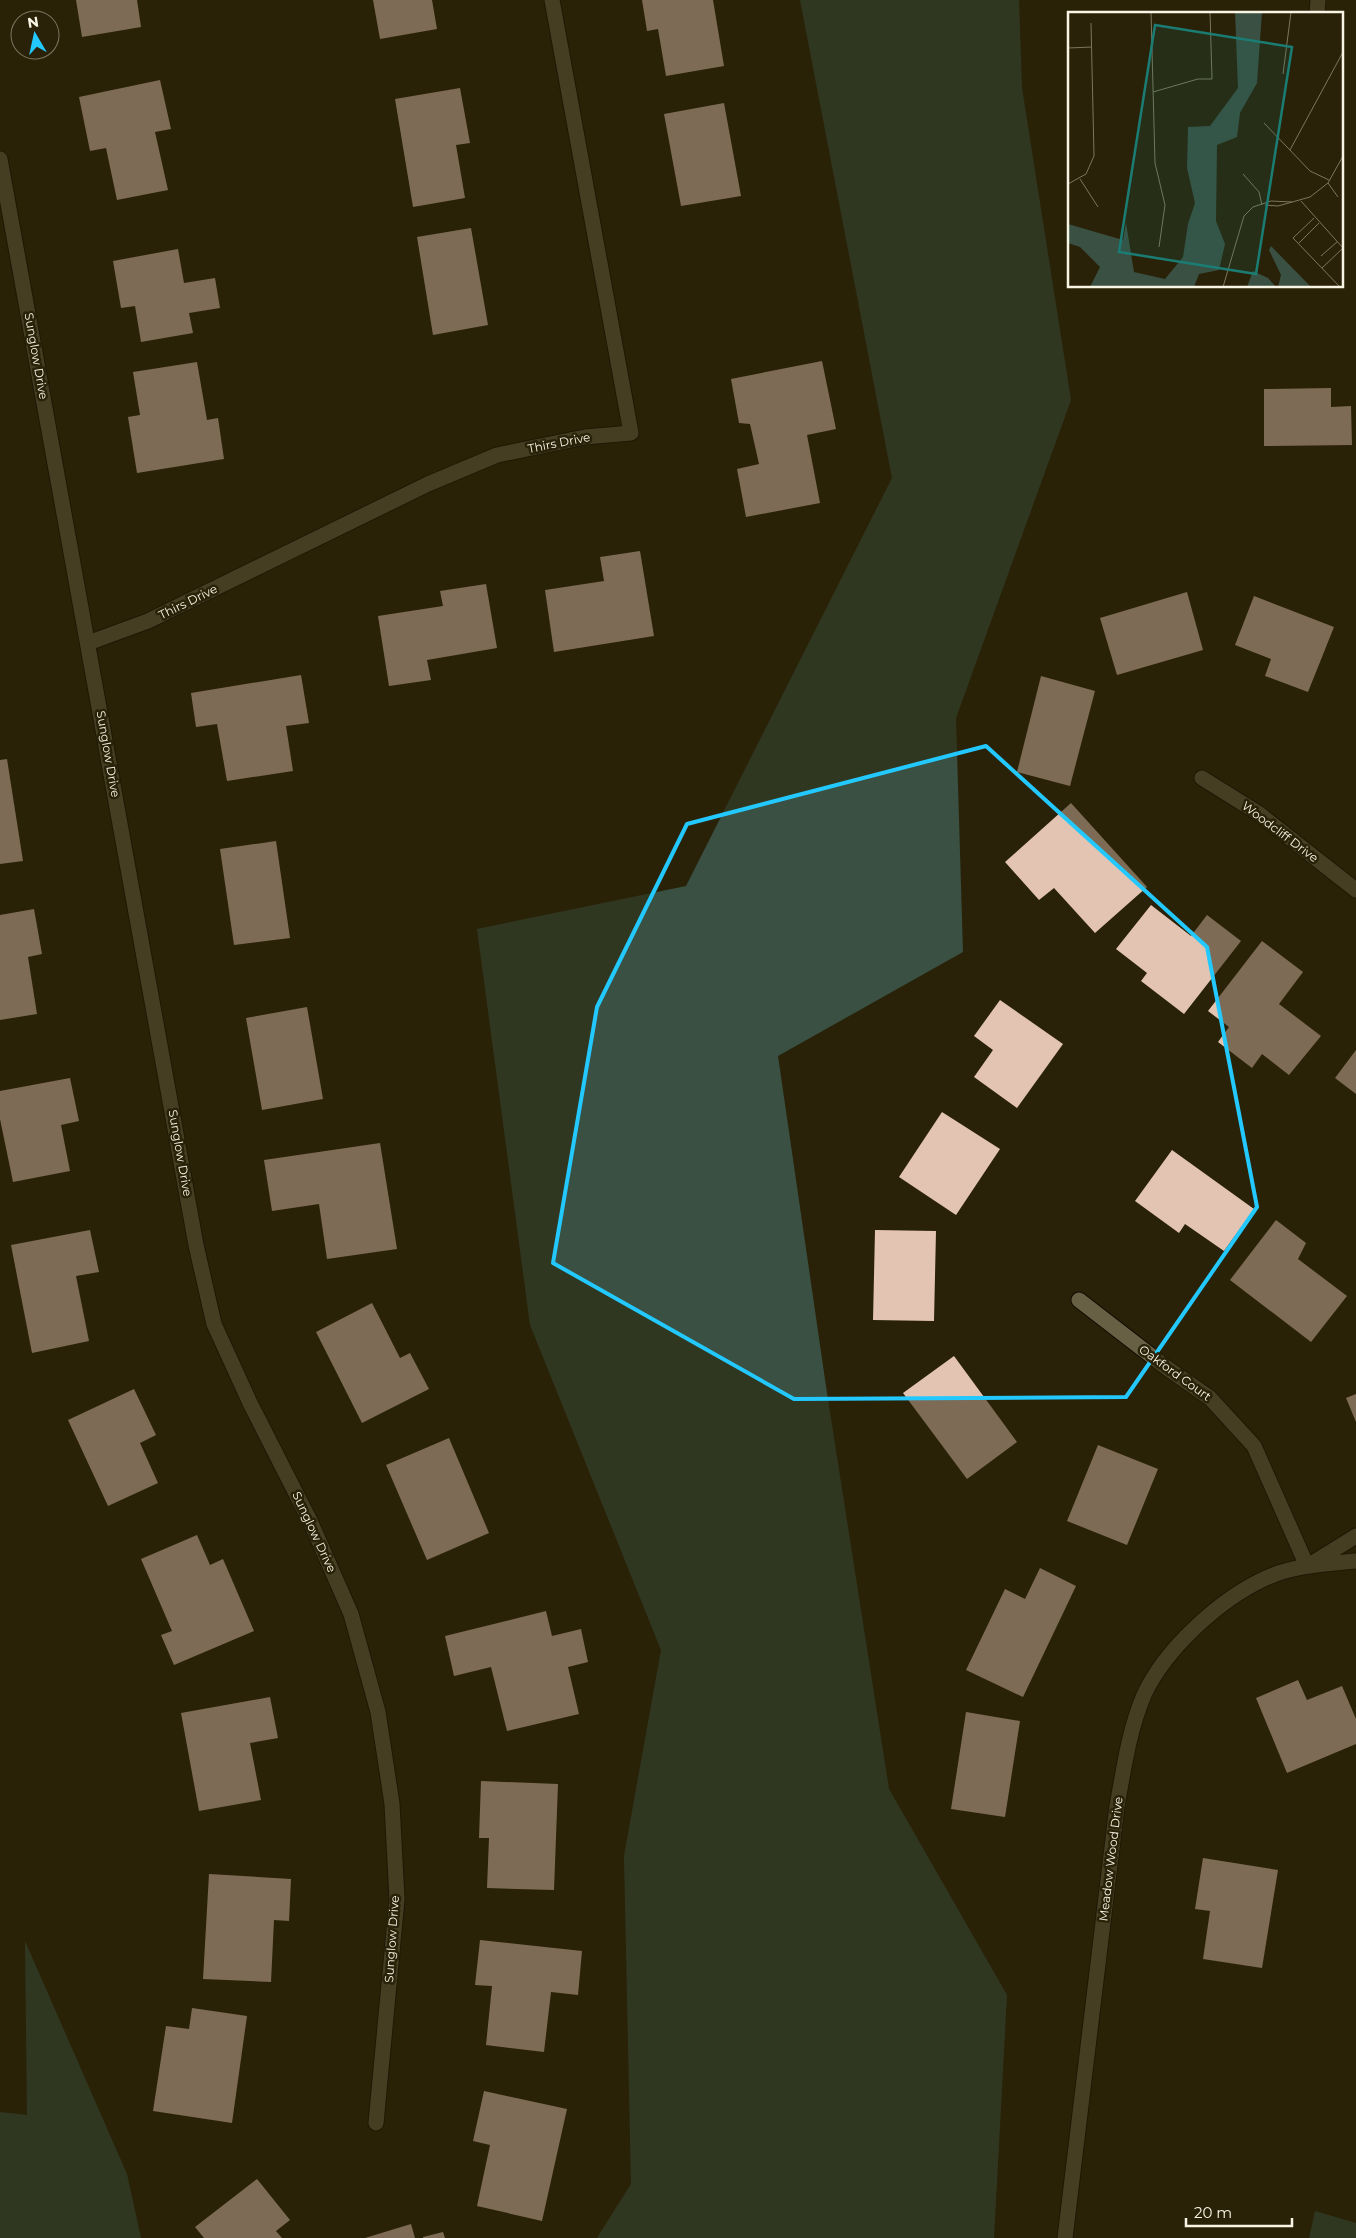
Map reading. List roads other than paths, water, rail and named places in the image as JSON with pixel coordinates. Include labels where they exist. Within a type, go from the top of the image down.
[{"type":"street","name":"Thirs Drive","points":[[88,642],[148,621],[428,484],[497,455],[585,437],[631,433],[552,0]]},
{"type":"street","name":"Sunglow Drive","points":[[0,159],[196,1245],[214,1324],[250,1403],[311,1522],[351,1614],[378,1712],[392,1804],[397,1899],[376,2123]]},
{"type":"street","name":"Woodcliff Drive","points":[[1202,778],[1258,813],[1356,890]]},
{"type":"street","name":"Oakford Court","points":[[1079,1300],[1167,1368],[1210,1398],[1254,1446],[1307,1566]]},
{"type":"street","name":"Meadow Wood Drive","points":[[1307,1566],[1356,1536]]},
{"type":"street","name":"Meadow Wood Drive","points":[[1064,2238],[1117,1806],[1128,1742],[1144,1694],[1171,1651],[1226,1602],[1267,1578],[1307,1566],[1356,1561]]}]
